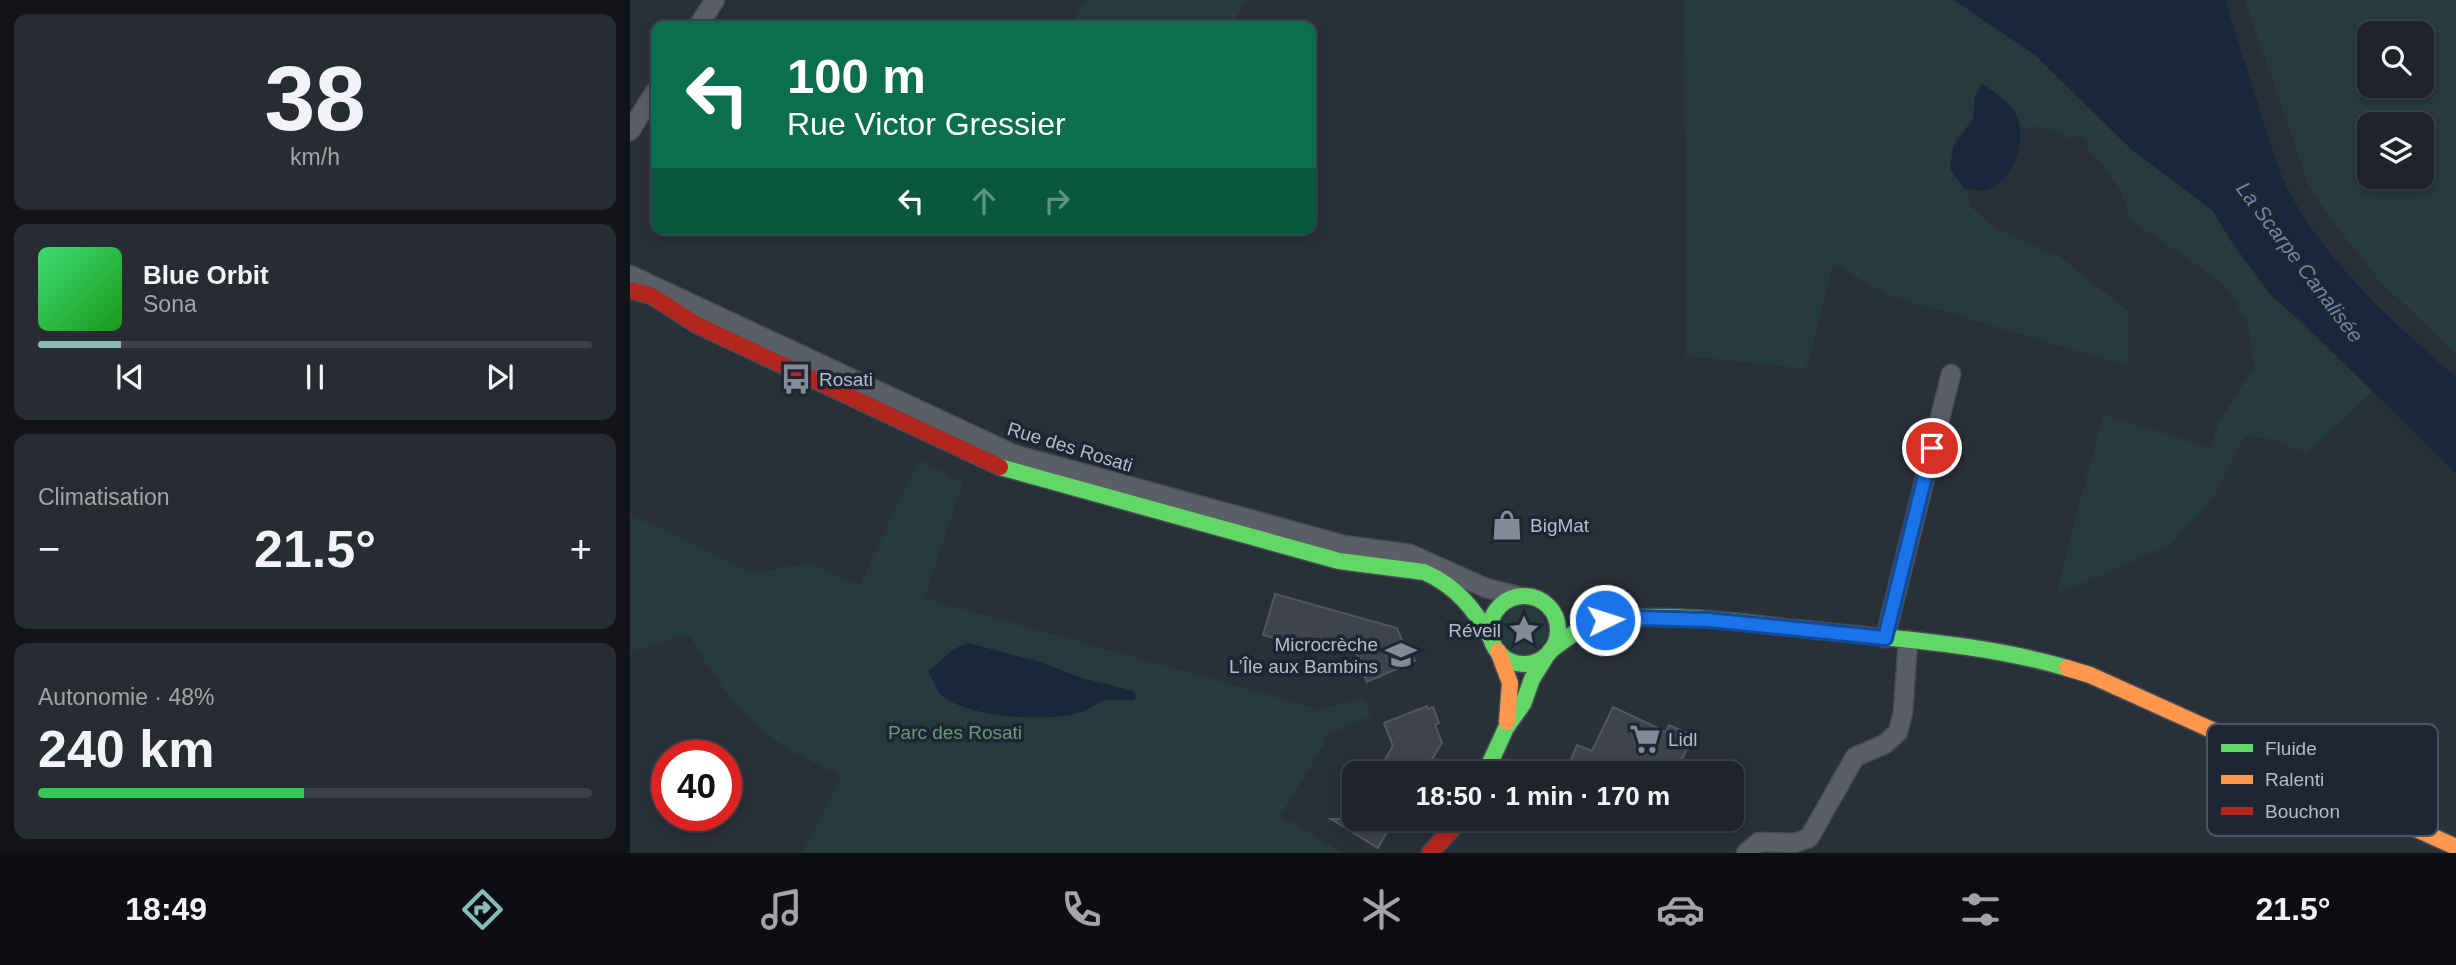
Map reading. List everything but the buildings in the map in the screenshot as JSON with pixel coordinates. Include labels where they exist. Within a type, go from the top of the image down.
[{"type":"street","points":[[701,21],[715,0]]},
{"type":"street","points":[[630,131],[651,98]]},
{"type":"street","name":"Rue des Rosati","points":[[630,275],[1013,454],[1344,545],[1410,554],[1486,588],[1518,596]]},
{"type":"street","name":"Rue des Rosati","points":[[630,290],[652,296],[697,325],[1009,471],[1346,562],[1414,569],[1428,574],[1444,583],[1467,603],[1495,647]]},
{"type":"street","points":[[1885,638],[1951,374]]},
{"type":"street","points":[[1506,728],[1510,683],[1495,647],[1490,626],[1496,611],[1508,600],[1518,596],[1534,597],[1574,611],[1628,606],[1676,612],[1709,620]]},
{"type":"street","points":[[1491,761],[1506,728],[1523,704],[1532,679],[1557,637],[1557,622],[1543,601]]},
{"type":"street","points":[[1495,647],[1512,661],[1533,662],[1567,638],[1605,620],[1638,618],[1709,620],[1908,640],[2006,652],[2072,669],[2207,729]]},
{"type":"street","points":[[1746,853],[1759,842],[1794,843],[1809,838],[1855,757],[1885,744],[1898,732],[1903,712],[1908,640]]},
{"type":"street","points":[[1430,853],[1449,831]]},
{"type":"street","points":[[1444,853],[1454,831]]},
{"type":"street","points":[[2433,836],[2456,846]]},
{"type":"green space","points":[[1086,0],[1246,0],[1234,21],[1074,21]]},
{"type":"green space","points":[[1684,0],[1954,0],[2035,55],[2131,149],[2213,211],[2231,241],[2271,295],[2373,391],[2306,454],[2276,440],[2244,436],[2214,497],[2170,545],[2056,595],[2103,414],[2210,448],[2219,422],[2254,367],[2247,320],[2223,283],[2132,221],[2119,189],[2105,167],[2086,149],[2090,142],[2076,134],[2072,139],[2040,127],[2019,129],[2015,112],[1975,97],[1973,119],[1956,139],[1950,168],[1964,188],[1973,209],[1996,229],[2059,256],[2128,311],[2128,366],[1891,296],[1833,264],[1806,369],[1686,356]]},
{"type":"green space","points":[[2245,0],[2456,0],[2456,354],[2380,281],[2333,222],[2308,184]]},
{"type":"green space","name":"Parc des Rosati","points":[[919,460],[963,483],[924,598],[1312,707],[1314,711],[1363,697],[1371,716],[1323,737],[1325,743],[1280,816],[1343,853],[802,853],[842,777],[784,746],[755,723],[729,696],[689,634],[630,653],[630,514],[752,573],[809,563],[859,586]]},
{"type":"green space","points":[[1524,607],[1540,614],[1547,630],[1540,646],[1524,653],[1508,646],[1501,630],[1508,614]]},
{"type":"water","name":"La Scarpe Canalisée","points":[[1954,0],[2225,0],[2276,160],[2294,201],[2347,273],[2389,317],[2456,377],[2456,473],[2271,295],[2231,241],[2213,211],[2131,149],[2035,55]]},
{"type":"water","points":[[1982,84],[2000,96],[2015,112],[2019,122],[2020,146],[2011,169],[2004,178],[1980,191],[1964,188],[1950,168],[1953,147],[1973,119],[1975,97]]},
{"type":"water","points":[[968,643],[1134,691],[1136,697],[1133,700],[1106,700],[1082,712],[1050,717],[1009,716],[969,709],[941,695],[928,672],[954,649]]},
{"type":"traffic: fast","points":[[1000,467],[1339,561],[1424,572],[1456,592],[1480,620],[1493,642]]},
{"type":"traffic: fast","points":[[1524,596],[1537,599],[1548,606],[1555,617],[1558,630],[1555,643],[1548,654],[1537,661],[1524,664],[1511,661],[1500,654],[1493,643],[1490,630],[1493,617],[1500,606],[1511,599],[1524,596]]},
{"type":"traffic: fast","points":[[1550,651],[1594,624],[1624,619],[1674,617],[1936,643],[2002,653],[2067,668]]},
{"type":"traffic: fast","points":[[1491,761],[1506,728],[1523,704],[1532,679],[1547,655]]},
{"type":"traffic: slow","points":[[1498,651],[1510,683],[1507,722]]},
{"type":"traffic: slow","points":[[2067,668],[2090,675],[2207,728]]},
{"type":"traffic: slow","points":[[2432,836],[2456,847]]},
{"type":"traffic: jam","points":[[630,290],[652,296],[697,325],[1000,467]]},
{"type":"traffic: jam","points":[[1430,853],[1450,831]]},
{"type":"place","name":"Rosati","points":[[796,379]]},
{"type":"place","name":"BigMat","points":[[1507,525]]},
{"type":"place","name":"Réveil","points":[[1524,630]]},
{"type":"place","name":"Microcrèche L’Île aux Bambins","points":[[1401,655]]},
{"type":"place","name":"Lidl","points":[[1645,739]]},
{"type":"route","points":[[1605,620],[1709,620],[1885,638],[1932,448]]}]
